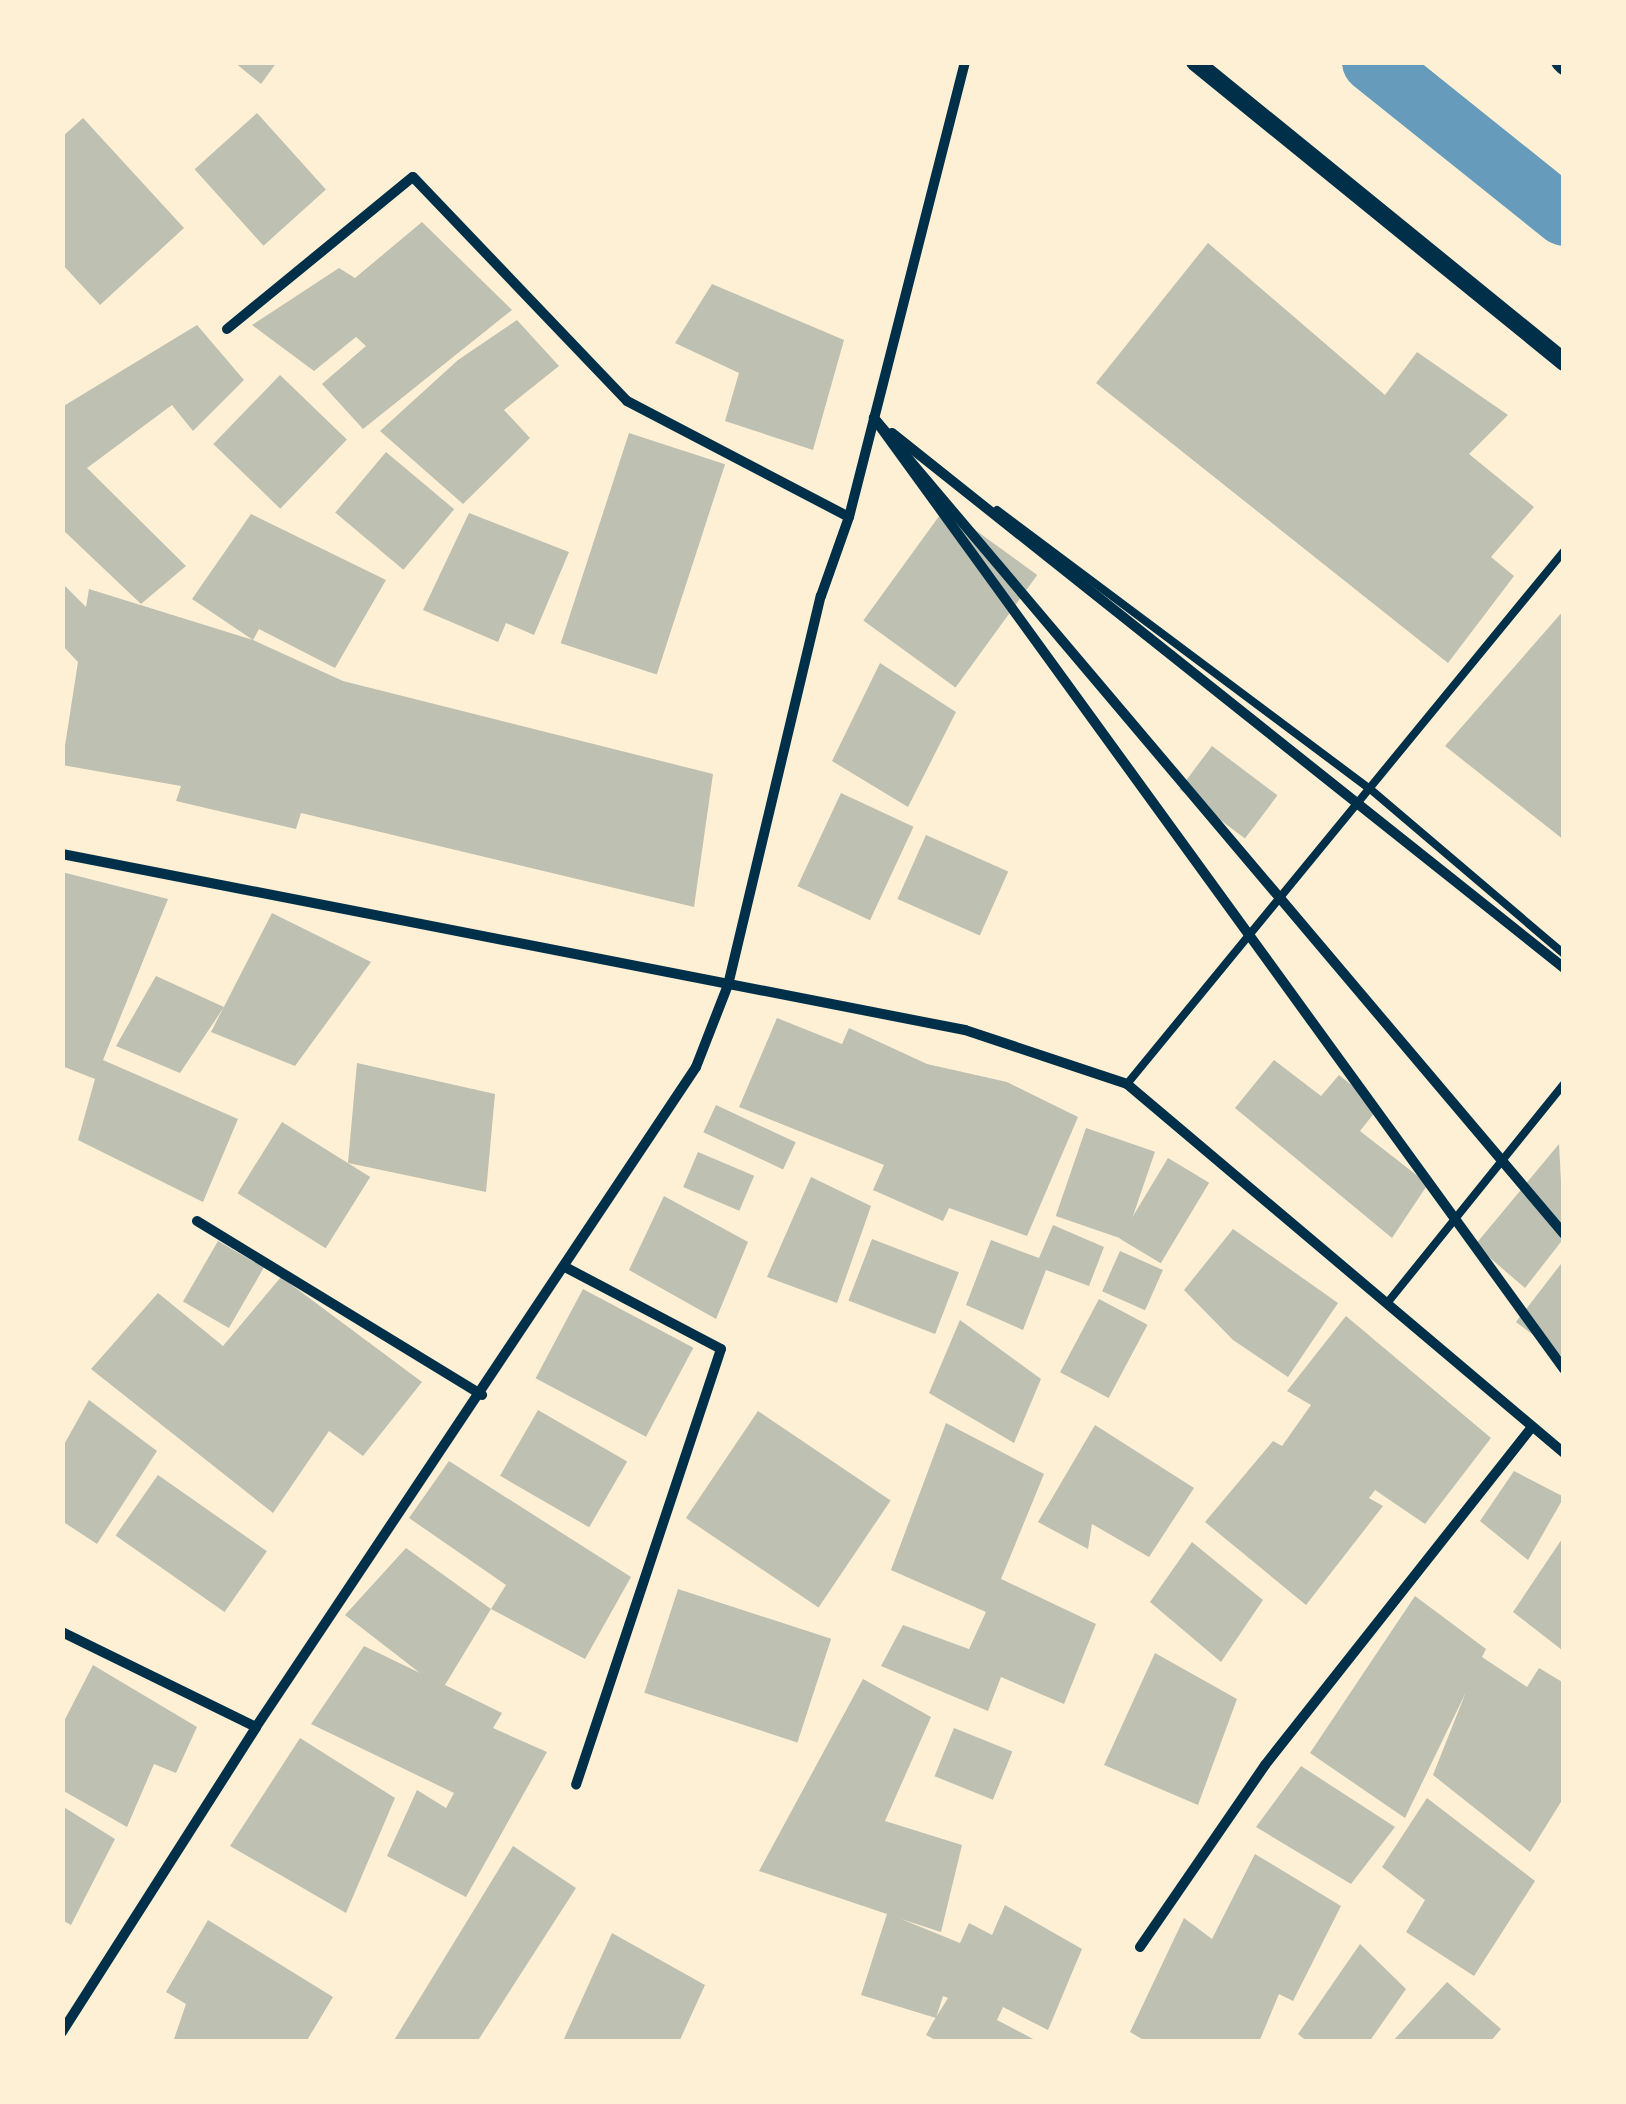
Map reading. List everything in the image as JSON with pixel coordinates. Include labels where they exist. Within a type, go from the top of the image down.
[{"type":"street","points":[[62,2032],[256,1727],[482,1394],[696,1067],[728,986],[821,596],[850,518],[965,62]]},
{"type":"street","points":[[1195,62],[1564,362]]},
{"type":"street","points":[[227,329],[414,177],[627,401],[850,518]]},
{"type":"street","points":[[874,418],[1564,968]]},
{"type":"street","points":[[874,418],[1564,1234]]},
{"type":"street","points":[[874,418],[1564,1369]]},
{"type":"street","points":[[62,854],[966,1030],[1127,1084],[1564,1454]]},
{"type":"street","points":[[197,1221],[482,1394]]},
{"type":"street","points":[[565,1266],[721,1349],[576,1784]]},
{"type":"street","points":[[1140,1947],[1265,1766],[1532,1427]]},
{"type":"street","points":[[62,1632],[256,1727]]},
{"type":"lane","points":[[874,418],[1369,788],[1564,954]]},
{"type":"lane","points":[[1127,1084],[1564,551]]},
{"type":"lane","points":[[1388,1302],[1564,1084]]},
{"type":"building","points":[[234,62],[277,62],[261,84]]},
{"type":"building","points":[[257,113],[326,190],[263,246],[195,169]]},
{"type":"building","points":[[83,118],[184,228],[100,305],[62,264],[62,137]]},
{"type":"building","points":[[422,222],[512,310],[363,429],[322,384],[366,346],[356,337],[314,371],[252,325],[339,268],[355,278]]},
{"type":"building","points":[[1208,243],[1385,395],[1417,352],[1508,415],[1469,454],[1534,507],[1491,557],[1514,576],[1448,663],[1096,383]]},
{"type":"building","points":[[712,284],[844,340],[813,450],[725,421],[739,373],[675,343]]},
{"type":"building","points":[[517,320],[559,366],[504,410],[530,438],[463,504],[380,431],[458,360]]},
{"type":"building","points":[[197,325],[244,380],[193,431],[172,405],[87,468],[186,566],[141,604],[62,529],[62,407]]},
{"type":"building","points":[[280,375],[347,440],[280,509],[213,444]]},
{"type":"building","points":[[629,433],[725,464],[657,674],[561,643]]},
{"type":"building","points":[[386,452],[454,509],[403,570],[335,513]]},
{"type":"building","points":[[945,508],[1037,575],[956,687],[863,620]]},
{"type":"building","points":[[469,513],[569,552],[534,635],[506,623],[498,642],[423,610]]},
{"type":"building","points":[[251,514],[386,580],[335,668],[259,629],[253,640],[192,599]]},
{"type":"building","points":[[62,583],[86,607],[89,589],[253,640],[343,681],[713,774],[694,907],[301,813],[296,829],[176,801],[181,786],[62,765],[78,662],[62,645]]},
{"type":"building","points":[[1564,610],[1564,840],[1445,746]]},
{"type":"building","points":[[880,663],[956,712],[908,807],[832,761]]},
{"type":"building","points":[[1212,746],[1277,795],[1245,838],[1180,789]]},
{"type":"building","points":[[841,793],[914,827],[870,920],[797,886]]},
{"type":"building","points":[[926,835],[1008,872],[980,936],[898,899]]},
{"type":"building","points":[[62,872],[168,899],[103,1060],[238,1119],[203,1202],[78,1140],[95,1079],[62,1066]]},
{"type":"building","points":[[272,913],[371,962],[295,1066],[211,1032]]},
{"type":"building","points":[[156,976],[224,1007],[180,1073],[116,1046]]},
{"type":"building","points":[[777,1018],[842,1044],[849,1028],[927,1064],[1007,1082],[1078,1117],[1027,1236],[949,1208],[943,1221],[873,1190],[884,1165],[739,1107]]},
{"type":"building","points":[[1274,1060],[1321,1096],[1339,1075],[1379,1107],[1360,1131],[1428,1184],[1392,1238],[1235,1108]]},
{"type":"building","points":[[357,1063],[495,1094],[486,1192],[348,1163]]},
{"type":"building","points":[[716,1105],[796,1142],[783,1169],[703,1132]]},
{"type":"building","points":[[282,1122],[370,1177],[326,1248],[237,1193]]},
{"type":"building","points":[[1086,1128],[1155,1152],[1125,1240],[1056,1216]]},
{"type":"building","points":[[1559,1144],[1564,1238],[1525,1288],[1475,1245]]},
{"type":"building","points":[[698,1152],[754,1176],[739,1211],[683,1187]]},
{"type":"building","points":[[1168,1158],[1209,1183],[1161,1263],[1120,1239]]},
{"type":"building","points":[[811,1177],[871,1206],[837,1303],[767,1277]]},
{"type":"building","points":[[664,1196],[748,1242],[716,1319],[629,1270]]},
{"type":"building","points":[[1053,1225],[1104,1247],[1089,1286],[1046,1270],[1023,1330],[966,1305],[991,1240],[1039,1258]]},
{"type":"building","points":[[1233,1229],[1338,1303],[1288,1377],[1233,1340],[1184,1290]]},
{"type":"building","points":[[872,1239],[959,1272],[935,1334],[848,1301]]},
{"type":"building","points":[[218,1241],[264,1268],[229,1328],[183,1302]]},
{"type":"building","points":[[1120,1251],[1163,1270],[1145,1310],[1102,1291]]},
{"type":"building","points":[[1564,1260],[1564,1358],[1516,1322]]},
{"type":"building","points":[[281,1277],[422,1382],[363,1456],[329,1431],[273,1513],[91,1369],[158,1293],[223,1346]]},
{"type":"building","points":[[583,1289],[693,1348],[646,1437],[536,1378]]},
{"type":"building","points":[[1099,1299],[1148,1325],[1109,1398],[1060,1372]]},
{"type":"building","points":[[1346,1316],[1491,1438],[1425,1524],[1375,1490],[1369,1498],[1383,1506],[1306,1605],[1205,1522],[1273,1441],[1282,1446],[1311,1405],[1287,1391]]},
{"type":"building","points":[[960,1320],[1041,1379],[1014,1443],[929,1393]]},
{"type":"building","points":[[89,1400],[157,1451],[97,1544],[62,1521],[62,1448]]},
{"type":"building","points":[[538,1410],[627,1462],[589,1527],[500,1476]]},
{"type":"building","points":[[758,1411],[891,1500],[819,1607],[686,1518]]},
{"type":"building","points":[[946,1423],[1044,1474],[1001,1579],[1096,1624],[1064,1704],[1001,1677],[988,1711],[881,1666],[903,1625],[969,1649],[986,1612],[891,1570]]},
{"type":"building","points":[[1095,1425],[1194,1488],[1149,1557],[1092,1524],[1088,1549],[1038,1522]]},
{"type":"building","points":[[449,1461],[631,1577],[585,1659],[491,1609],[506,1585],[409,1518]]},
{"type":"building","points":[[1514,1471],[1564,1497],[1528,1560],[1480,1521]]},
{"type":"building","points":[[158,1475],[267,1551],[225,1612],[116,1536]]},
{"type":"building","points":[[1564,1536],[1564,1647],[1562,1650],[1513,1612]]},
{"type":"building","points":[[1192,1542],[1263,1600],[1221,1662],[1150,1602]]},
{"type":"building","points":[[406,1548],[491,1609],[445,1685],[502,1713],[493,1728],[547,1752],[466,1897],[387,1856],[417,1790],[446,1808],[454,1793],[311,1724],[364,1646],[420,1673],[345,1615]]},
{"type":"building","points":[[678,1589],[831,1639],[797,1742],[644,1693]]},
{"type":"building","points":[[1415,1596],[1486,1649],[1482,1657],[1527,1687],[1539,1668],[1564,1683],[1564,1797],[1530,1852],[1433,1775],[1466,1692],[1405,1818],[1310,1753]]},
{"type":"building","points":[[1155,1653],[1237,1699],[1198,1805],[1104,1765]]},
{"type":"building","points":[[93,1665],[197,1727],[176,1773],[154,1764],[127,1827],[62,1790],[62,1725]]},
{"type":"building","points":[[863,1679],[931,1717],[885,1821],[962,1845],[941,1932],[901,1919],[960,1943],[969,1923],[992,1935],[1005,1905],[1082,1949],[1048,2030],[1003,2007],[997,2020],[1039,2042],[939,2042],[926,2035],[936,2018],[861,1995],[887,1914],[759,1871]]},
{"type":"building","points":[[954,1728],[1012,1752],[993,1800],[935,1776]]},
{"type":"building","points":[[300,1738],[395,1798],[346,1913],[230,1846]]},
{"type":"building","points":[[1301,1766],[1395,1827],[1351,1884],[1256,1827]]},
{"type":"building","points":[[1427,1798],[1535,1881],[1474,1976],[1406,1932],[1425,1900],[1382,1867]]},
{"type":"building","points":[[62,1806],[115,1839],[71,1925],[62,1920]]},
{"type":"building","points":[[513,1846],[576,1888],[477,2042],[393,2042]]},
{"type":"building","points":[[1255,1854],[1341,1906],[1293,2001],[1279,1994],[1259,2042],[1147,2042],[1130,2032],[1184,1918],[1212,1939]]},
{"type":"building","points":[[208,1920],[333,1997],[306,2042],[173,2042],[186,2004],[166,1992]]},
{"type":"building","points":[[612,1933],[705,1985],[679,2042],[563,2041]]},
{"type":"building","points":[[1360,1944],[1406,1989],[1369,2042],[1308,2042],[1298,2034]]},
{"type":"building","points":[[1447,1982],[1501,2029],[1490,2042],[1392,2042]]},
{"type":"waterway","points":[[1372,62],[1564,216]]}]
